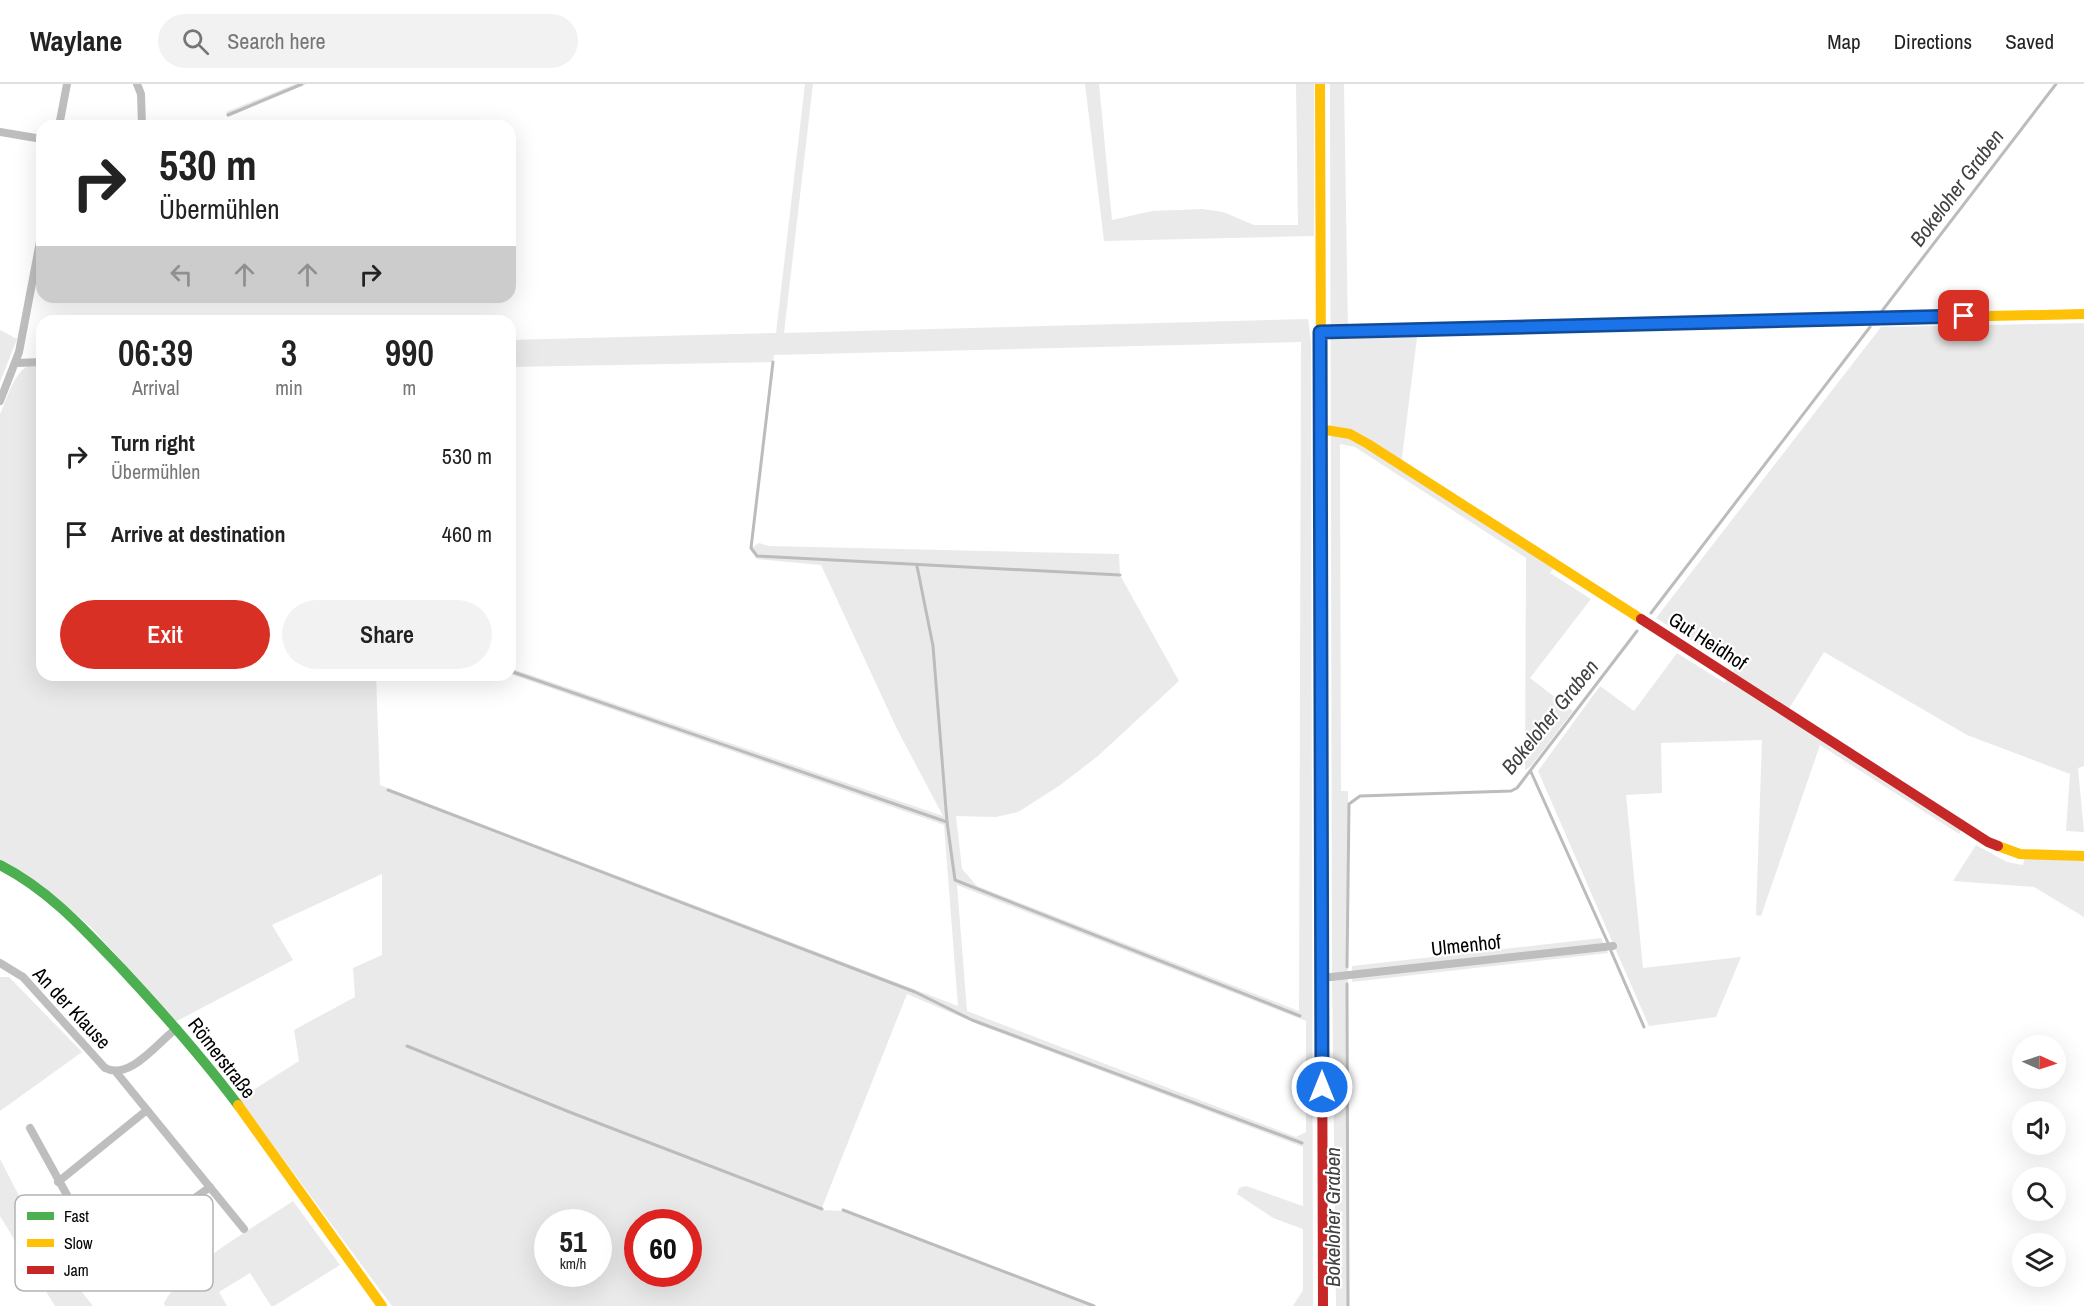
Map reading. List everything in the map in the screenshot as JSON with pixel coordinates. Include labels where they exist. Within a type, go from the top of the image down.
[{"type":"street","points":[[60,120],[67,84]]},
{"type":"street","points":[[1320,84],[1323,1306]]},
{"type":"street","points":[[138,85],[141,120]]},
{"type":"street","points":[[0,132],[36,138]]},
{"type":"street","points":[[0,401],[16,363],[36,261]]},
{"type":"street","points":[[1320,332],[2084,314]]},
{"type":"street","points":[[16,363],[36,362]]},
{"type":"street","name":"Gut Heidhof","points":[[1320,429],[1350,434],[1368,444],[1988,842],[2020,854],[2084,856]]},
{"type":"street","name":"Römerstraße","points":[[0,865],[32,881],[49,894],[88,932],[177,1028],[236,1102],[382,1306]]},
{"type":"street","name":"Ulmenhof","points":[[1322,978],[1613,946]]},
{"type":"street","name":"An der Klause","points":[[0,963],[23,977],[105,1068],[116,1072],[127,1070],[177,1028]]},
{"type":"street","points":[[116,1072],[243,1229]]},
{"type":"street","points":[[58,1182],[147,1110]]},
{"type":"street","points":[[30,1128],[66,1195]]},
{"type":"street","points":[[199,1195],[210,1187]]},
{"type":"shaded area","points":[[295,84],[307,84],[228,117],[226,112]]},
{"type":"shaded area","points":[[805,84],[813,84],[784,333],[1308,319],[1311,342],[1313,1306],[1293,1306],[1303,1290],[1303,1229],[1273,1218],[1237,1194],[1239,1188],[1246,1186],[1303,1206],[1303,1147],[982,1026],[907,994],[821,1210],[842,1211],[1093,1306],[392,1306],[239,1099],[299,1061],[294,1030],[355,997],[353,968],[382,955],[382,874],[272,925],[293,960],[175,1022],[92,928],[52,894],[0,861],[0,414],[19,373],[36,363],[36,681],[376,681],[380,785],[958,1006],[944,825],[516,676],[516,670],[943,816],[897,729],[821,565],[757,559],[751,548],[759,543],[769,546],[1119,554],[1120,575],[1179,681],[1098,756],[1059,786],[1018,812],[996,817],[956,816],[962,869],[977,886],[1299,1011],[1301,342],[774,355],[773,362],[516,367],[516,340],[776,333]],"holes":[[[957,885],[1306,1021],[1306,1132],[1296,1137],[967,1011]]]},
{"type":"shaded area","points":[[1085,84],[1099,84],[1112,220],[1152,211],[1202,209],[1223,212],[1254,225],[1298,225],[1296,84],[1314,84],[1314,236],[1104,241]]},
{"type":"shaded area","points":[[1330,84],[1344,84],[1348,331],[1418,330],[1401,465],[1556,565],[1550,573],[1591,599],[1530,678],[1573,711],[1531,766],[1525,770],[1526,558],[1355,447],[1340,444],[1341,791],[1348,791],[1348,1306],[1336,1306],[1332,976]]},
{"type":"shaded area","points":[[2084,323],[2084,766],[2078,768],[2084,832],[2066,831],[2070,774],[1967,735],[1824,652],[1787,712],[1964,826],[1959,834],[1820,745],[1761,916],[1756,915],[1762,740],[1661,743],[1662,793],[1626,795],[1643,968],[1741,957],[1716,1017],[1649,1026],[1538,771],[1600,686],[1634,711],[1677,653],[1725,683],[1735,668],[1656,618],[1881,327]]},
{"type":"shaded area","points":[[0,330],[17,339],[0,382]]},
{"type":"shaded area","points":[[1976,845],[2007,862],[2023,865],[2025,855],[2084,856],[2084,917],[2034,887],[1953,881]]},
{"type":"shaded area","points":[[1601,938],[1608,953],[1352,982],[1352,966]]},
{"type":"shaded area","points":[[0,977],[9,977],[82,1052],[0,1111]]},
{"type":"shaded area","points":[[0,1159],[19,1195],[15,1195],[15,1241],[0,1216]]},
{"type":"shaded area","points":[[293,1201],[340,1265],[274,1306],[271,1306],[250,1273],[219,1292],[227,1306],[165,1306],[164,1303],[173,1291],[213,1291],[213,1254]]},
{"type":"shaded area","points":[[46,1291],[81,1291],[93,1306],[55,1306]]},
{"type":"waterway","points":[[228,115],[302,84]]},
{"type":"waterway","name":"Bokeloher Graben","points":[[1882,311],[2056,84]]},
{"type":"waterway","name":"Bokeloher Graben","points":[[1651,613],[1870,327]]},
{"type":"waterway","points":[[773,362],[751,548],[757,556],[1120,575]]},
{"type":"waterway","points":[[917,566],[933,646],[947,822],[955,880],[1300,1016]]},
{"type":"waterway","name":"Bokeloher Graben","points":[[1347,967],[1349,804],[1360,796],[1511,791],[1517,788],[1637,631]]},
{"type":"waterway","points":[[516,673],[947,822]]},
{"type":"waterway","points":[[1531,772],[1608,943]]},
{"type":"waterway","points":[[388,790],[915,992],[972,1020],[1302,1143]]},
{"type":"waterway","points":[[1611,951],[1644,1027]]},
{"type":"waterway","name":"Bokeloher Graben","points":[[1347,984],[1348,1306]]},
{"type":"waterway","points":[[407,1046],[572,1113],[822,1209]]},
{"type":"waterway","points":[[843,1210],[1094,1306]]},
{"type":"traffic: fast","points":[[1321,381],[1321,618]]},
{"type":"traffic: fast","points":[[0,865],[50,898],[94,939],[182,1036],[238,1105]]},
{"type":"traffic: slow","points":[[1320,84],[1321,381]]},
{"type":"traffic: slow","points":[[1726,322],[2084,314]]},
{"type":"traffic: slow","points":[[1320,429],[1350,434],[1368,444],[1641,619]]},
{"type":"traffic: slow","points":[[1321,618],[1322,999]]},
{"type":"traffic: slow","points":[[1998,846],[2020,854],[2084,856]]},
{"type":"traffic: slow","points":[[238,1105],[382,1306]]},
{"type":"traffic: jam","points":[[1320,332],[1726,322]]},
{"type":"traffic: jam","points":[[1641,619],[1988,842],[1998,846]]},
{"type":"traffic: jam","points":[[1322,999],[1323,1306]]},
{"type":"route","points":[[1322,1087],[1320,332],[1964,316]]}]
